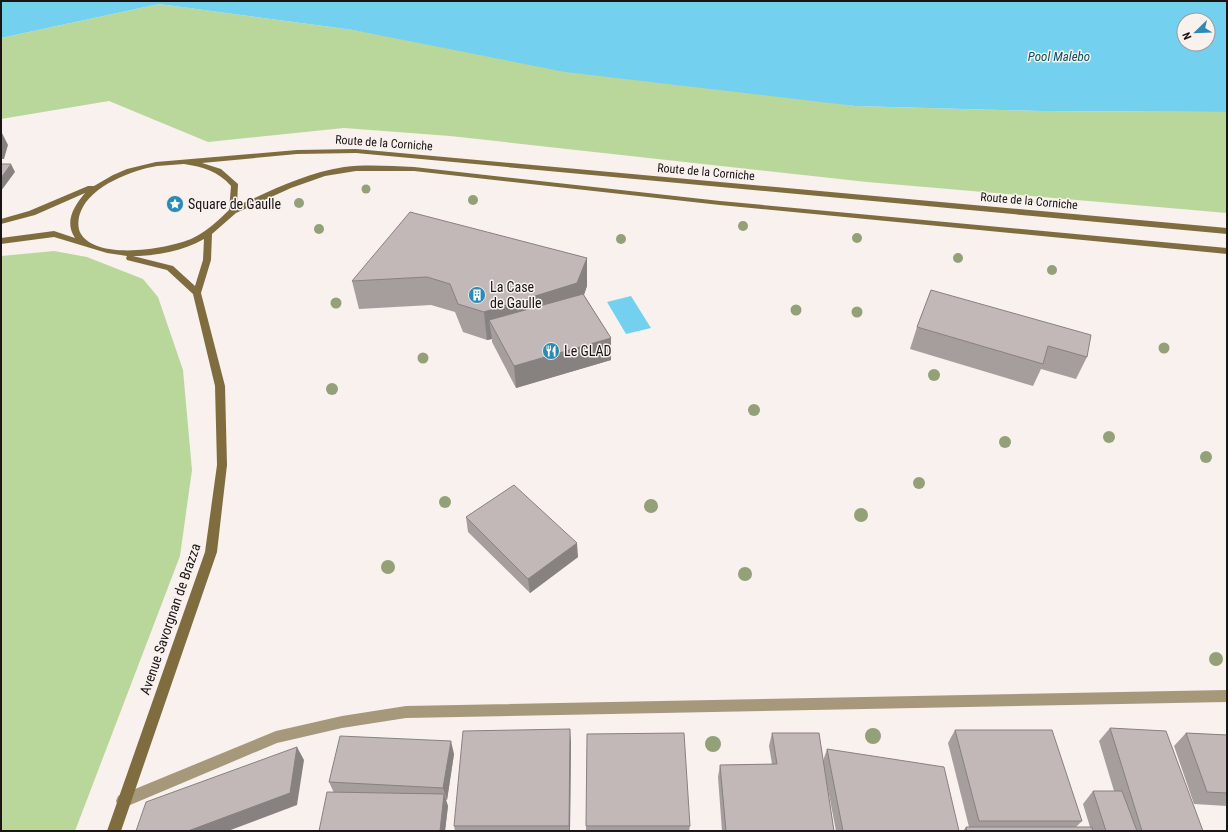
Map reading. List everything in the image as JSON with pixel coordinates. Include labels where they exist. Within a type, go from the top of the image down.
[{"type":"main road","name":"Route de la Corniche","points":[[1,222],[32,213],[127,172],[156,164],[297,152],[356,151],[1227,231]]},
{"type":"main road","name":"Route de la Corniche","points":[[184,162],[207,166],[225,174],[235,186],[233,211]]},
{"type":"main road","name":"Route de la Corniche","points":[[1,241],[54,234],[109,253],[142,254],[177,248],[208,234],[233,211],[291,185],[323,173],[370,167],[414,169],[720,203],[1227,251]]},
{"type":"main road","name":"Route de la Corniche","points":[[86,244],[75,231],[74,215],[84,199],[102,184]]},
{"type":"main road","points":[[109,253],[170,268],[197,293],[207,260],[208,234]]},
{"type":"main road","name":"Avenue Savorgnan de Brazza","points":[[114,831],[123,801],[211,552],[222,465],[220,386],[197,293]]},
{"type":"street","points":[[123,801],[276,737],[342,722],[406,712],[1227,696]]},
{"type":"green space","points":[[159,4],[353,30],[855,106],[1040,111],[1227,112],[1227,213],[867,182],[450,136],[344,128],[208,142],[109,101],[1,119],[1,38]]},
{"type":"green space","points":[[54,251],[87,257],[143,279],[158,297],[183,370],[192,470],[180,556],[75,831],[1,831],[1,256]]},
{"type":"water","name":"Pool Malebo","points":[[1,1],[1227,1],[1227,112],[1040,111],[855,106],[565,72],[353,30],[159,4],[1,38]]},
{"type":"water","points":[[631,296],[651,328],[626,334],[607,302]]},
{"type":"building","points":[[1,164],[11,164],[1,178]]},
{"type":"building","points":[[410,212],[587,258],[577,283],[484,312],[458,304],[450,284],[427,277],[352,281]]},
{"type":"building","points":[[931,290],[1091,335],[1087,357],[1048,346],[1043,364],[917,327]]},
{"type":"building","points":[[583,294],[611,338],[514,366],[489,320]]},
{"type":"building","points":[[514,485],[577,543],[528,579],[466,517]]},
{"type":"building","points":[[1110,728],[1166,731],[1203,831],[1142,831]]},
{"type":"building","points":[[570,729],[569,826],[454,826],[463,731]]},
{"type":"building","points":[[955,730],[1052,730],[1082,821],[979,821]]},
{"type":"building","points":[[684,733],[690,826],[586,826],[587,734]]},
{"type":"building","points":[[772,733],[819,733],[834,831],[726,831],[720,765],[777,764]]},
{"type":"building","points":[[1186,733],[1227,735],[1227,793],[1207,792]]},
{"type":"building","points":[[340,736],[451,741],[443,788],[329,782]]},
{"type":"building","points":[[297,747],[290,793],[188,831],[136,831],[146,802]]},
{"type":"building","points":[[827,749],[944,767],[959,831],[843,831]]},
{"type":"building","points":[[1093,791],[1122,791],[1137,831],[1106,831]]},
{"type":"building","points":[[327,792],[444,794],[440,831],[319,831]]},
{"type":"building","points":[[966,827],[1092,827],[1093,831],[967,831]]},
{"type":"place","name":"Square de Gaulle","points":[[175,204]]},
{"type":"place","name":"La Case de Gaulle","points":[[477,295]]},
{"type":"place","name":"Le GLAD","points":[[551,351]]}]
